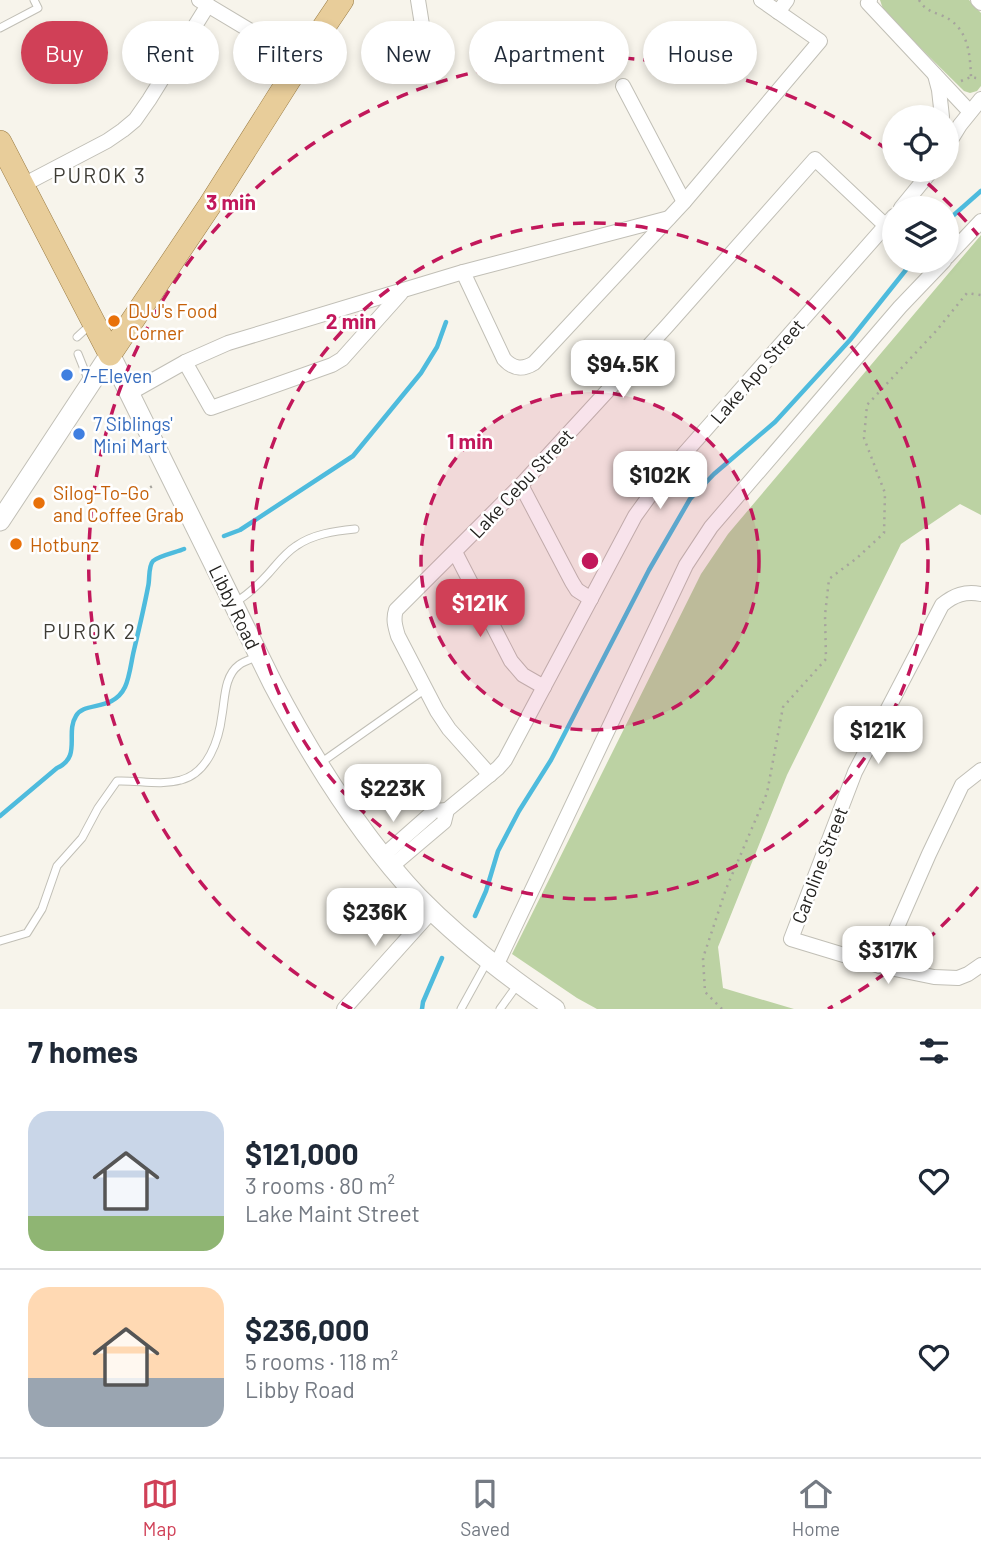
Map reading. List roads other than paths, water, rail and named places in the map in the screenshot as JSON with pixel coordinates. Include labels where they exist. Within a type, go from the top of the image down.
[{"type":"main road","points":[[328,21],[342,0]]},
{"type":"main road","points":[[0,521],[211,205],[287,84]]},
{"type":"main road","name":"Libby Road","points":[[0,142],[23,185],[85,330],[110,354],[259,655],[318,765],[387,861],[432,911],[492,963],[555,1009]]},
{"type":"street","points":[[418,0],[421,21]]},
{"type":"street","points":[[463,272],[504,359],[509,365],[518,368],[527,368],[534,363],[684,202],[820,41],[783,6],[761,0]]},
{"type":"street","points":[[870,0],[869,4],[971,111]]},
{"type":"street","points":[[23,185],[107,141],[135,120],[204,3],[234,21]]},
{"type":"street","points":[[935,74],[941,105]]},
{"type":"street","points":[[623,86],[684,202]]},
{"type":"street","points":[[959,128],[981,99]]},
{"type":"street","name":"Lake Cebu Street","points":[[424,690],[394,626],[396,610],[521,485],[815,159],[882,214]]},
{"type":"street","points":[[911,196],[922,182]]},
{"type":"street","points":[[130,393],[185,362],[228,343],[463,272],[669,218]]},
{"type":"street","points":[[959,244],[981,221]]},
{"type":"street","name":"Lake Apo Street","points":[[387,861],[434,811],[447,810],[505,760],[635,516],[661,480],[882,230]]},
{"type":"street","points":[[492,963],[686,565],[698,546],[720,516],[932,273]]},
{"type":"street","points":[[185,362],[211,408],[332,365],[342,359],[401,292]]},
{"type":"street","points":[[521,485],[572,582],[577,590],[591,599]]},
{"type":"street","points":[[455,552],[511,661],[523,675],[544,687]]},
{"type":"street","name":"Caroline Street","points":[[880,966],[791,939],[855,772],[942,605],[961,594],[981,594]]},
{"type":"street","points":[[424,690],[449,729],[490,775]]},
{"type":"street","points":[[981,770],[962,785],[880,966],[934,977],[958,978],[981,965]]},
{"type":"street","points":[[344,1009],[432,911]]},
{"type":"lane","points":[[0,28],[38,8],[34,0]]},
{"type":"lane","points":[[78,354],[90,383]]},
{"type":"lane","points":[[234,604],[255,588],[297,544],[310,538],[355,528]]},
{"type":"lane","points":[[0,941],[27,933],[42,909],[57,866],[82,838],[117,781],[136,780],[160,784],[184,780],[202,769],[215,745],[222,720],[227,681],[237,666],[259,655]]},
{"type":"lane","points":[[318,765],[424,690]]},
{"type":"lane","points":[[461,1009],[492,963]]},
{"type":"lane","points":[[500,1009],[519,983]]},
{"type":"waterway","points":[[959,210],[981,191]]},
{"type":"waterway","points":[[475,916],[498,851],[551,760],[649,570],[690,499],[714,474],[775,422],[850,340],[903,273]]},
{"type":"waterway","points":[[224,536],[240,530],[353,456],[421,373],[437,347],[446,322]]},
{"type":"waterway","points":[[0,816],[69,758],[73,723],[80,711],[106,703],[120,695],[129,674],[149,584],[151,563],[159,557],[184,549]]},
{"type":"waterway","points":[[422,1009],[442,958]]},
{"type":"place","name":"DJJ's Food Corner","points":[[114,321]]},
{"type":"place","name":"7-Eleven","points":[[67,375]]},
{"type":"place","name":"7 Siblings' Mini Mart","points":[[79,434]]},
{"type":"place","name":"Silog-To-Go and Coffee Grab","points":[[39,503]]},
{"type":"place","name":"Hotbunz","points":[[16,544]]},
{"type":"district","name":"PUROK 3","points":[[100,174]]},
{"type":"district","name":"PUROK 2","points":[[90,630]]}]
